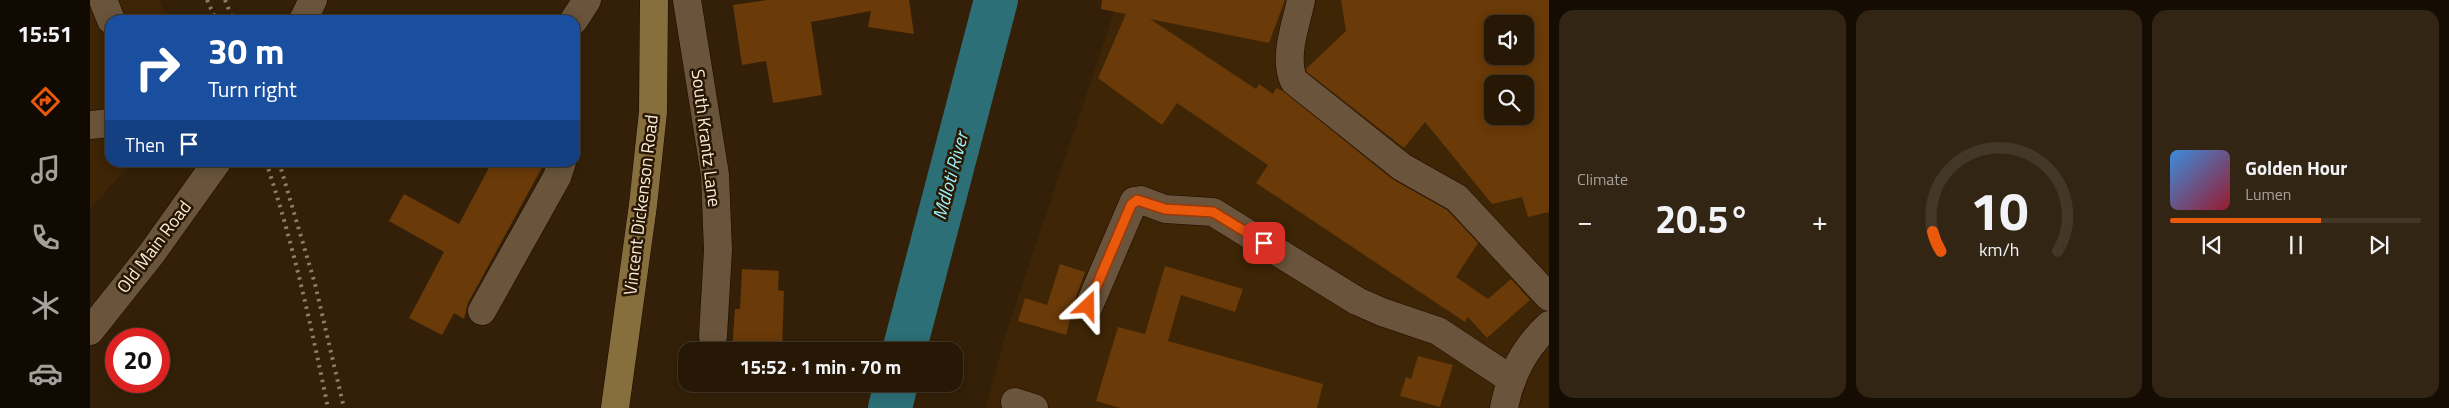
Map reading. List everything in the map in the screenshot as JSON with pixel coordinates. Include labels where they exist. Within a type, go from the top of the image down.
[{"type":"main road","name":"Vincent Dickenson Road","points":[[615,408],[643,205],[653,112],[654,0]]},
{"type":"street","points":[[103,0],[109,15]]},
{"type":"street","points":[[306,15],[313,0]]},
{"type":"street","points":[[577,15],[587,0]]},
{"type":"street","name":"South Krantz Lane","points":[[687,0],[715,176],[718,250],[714,336]]},
{"type":"street","points":[[1301,0],[1289,57],[1289,67],[1294,81],[1402,167],[1457,198],[1549,296]]},
{"type":"street","points":[[90,125],[105,124]]},
{"type":"street","name":"Old Main Road","points":[[90,331],[152,253],[207,167]]},
{"type":"street","points":[[482,311],[560,167]]},
{"type":"street","points":[[1088,306],[1134,201],[1141,200],[1165,209],[1213,212],[1358,301],[1382,312],[1438,331],[1512,380]]},
{"type":"street","points":[[1504,408],[1512,380],[1521,361],[1537,336],[1549,326]]},
{"type":"shaded area","points":[[90,0],[159,0],[166,15],[105,15],[105,167],[128,167],[90,208]]},
{"type":"shaded area","points":[[1118,0],[1549,0],[1549,408],[986,408],[1003,343]]},
{"type":"building","points":[[767,0],[909,0],[914,34],[868,27],[871,11],[811,22],[822,95],[773,103],[766,61],[742,65],[733,5]]},
{"type":"building","points":[[1102,0],[1285,0],[1269,43],[1150,19],[1256,89],[1259,84],[1273,94],[1276,88],[1283,91],[1392,179],[1447,210],[1478,243],[1456,277],[1488,299],[1511,279],[1530,300],[1487,338],[1468,317],[1465,322],[1256,183],[1268,165],[1177,103],[1162,125],[1098,78],[1126,14],[1101,9]]},
{"type":"building","points":[[1341,0],[1549,0],[1549,212],[1528,217],[1522,197],[1492,204],[1425,122],[1404,148],[1307,72],[1306,69],[1346,31]]},
{"type":"building","points":[[489,167],[542,167],[468,303],[464,319],[454,313],[442,335],[409,318],[444,252],[389,221],[404,194],[459,224]]},
{"type":"building","points":[[1060,264],[1085,272],[1066,335],[1018,321],[1025,298],[1047,305]]},
{"type":"building","points":[[1165,266],[1243,289],[1235,312],[1181,295],[1168,341],[1323,384],[1317,408],[1120,408],[1096,401],[1118,327],[1145,334]]},
{"type":"building","points":[[742,269],[779,271],[778,290],[784,291],[782,342],[733,342],[735,309],[740,309]]},
{"type":"building","points":[[1418,356],[1453,365],[1440,407],[1400,396],[1406,377],[1411,379]]},
{"type":"waterway","name":"Mdloti River","points":[[906,342],[996,0]]},
{"type":"waterway","name":"Mdloti River","points":[[890,408],[894,392]]},
{"type":"railway","points":[[207,0],[214,15]]},
{"type":"railway","points":[[225,0],[231,15]]},
{"type":"railway","points":[[268,167],[293,253],[328,408]]},
{"type":"railway","points":[[280,167],[315,284],[344,408]]},
{"type":"route","points":[[1088,306],[1134,201],[1141,200],[1165,209],[1199,209],[1213,212],[1264,243]]}]
